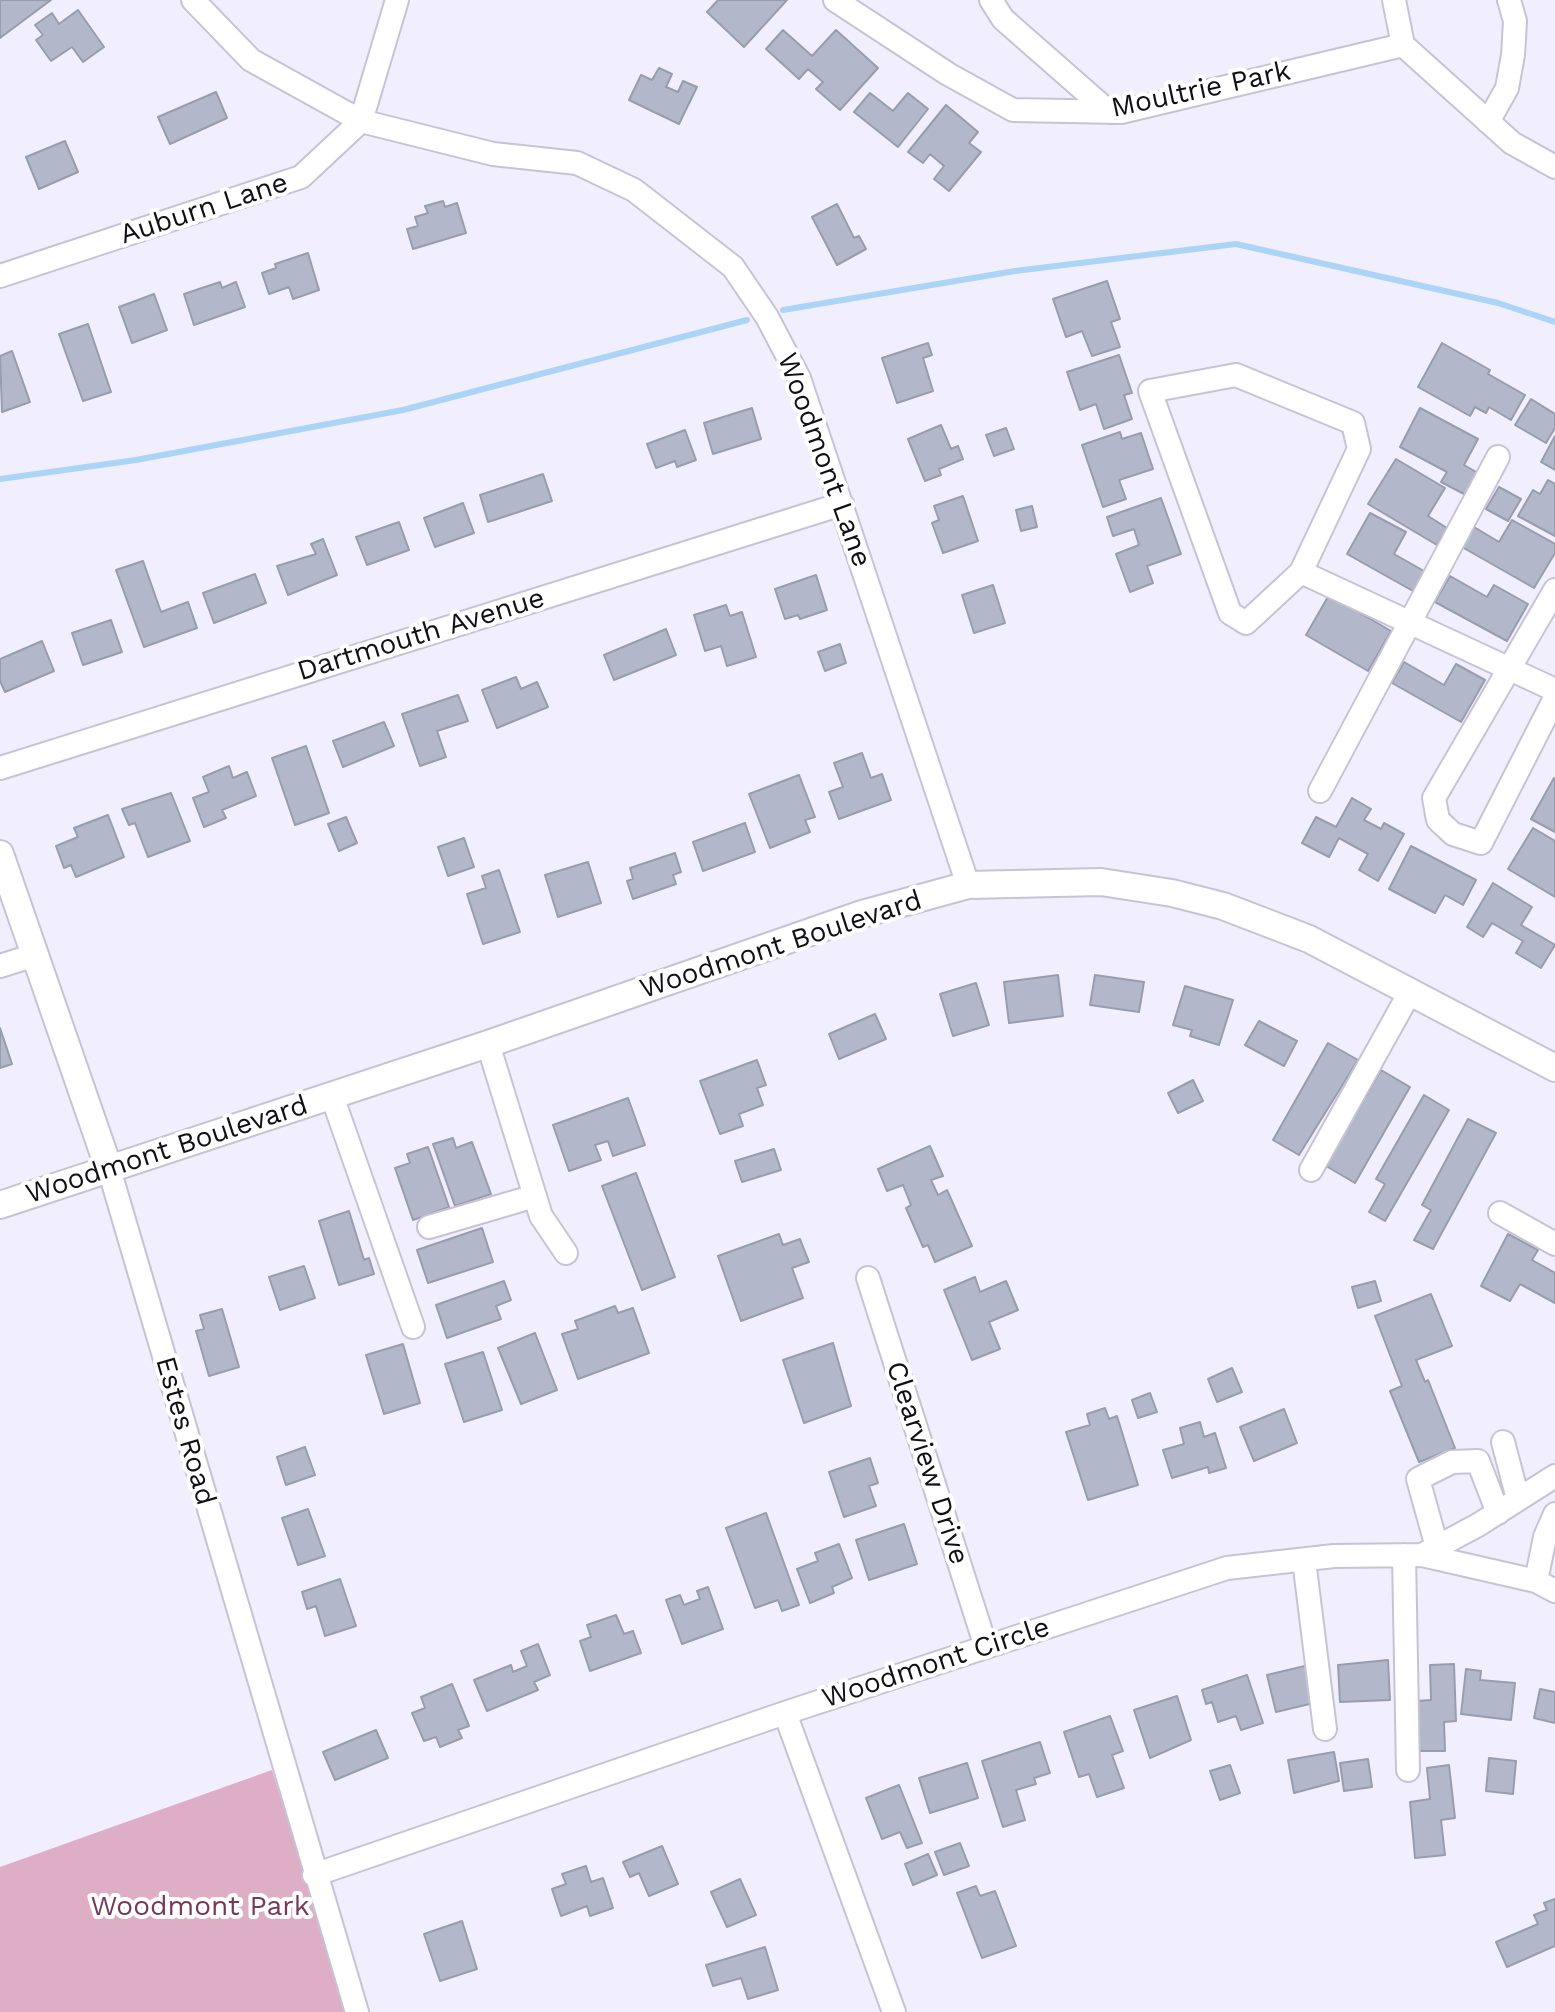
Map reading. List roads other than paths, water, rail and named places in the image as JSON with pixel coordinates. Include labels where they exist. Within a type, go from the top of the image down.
[{"type":"main road","name":"Estes Road","points":[[0,854],[109,1169]]},
{"type":"main road","name":"Woodmont Boulevard","points":[[0,1205],[488,1044],[862,914],[968,885],[1101,882],[1172,893],[1223,906],[1309,939],[1555,1068]]},
{"type":"street","name":"Woodmont Lane","points":[[193,0],[251,60],[361,121],[493,154],[577,163],[634,190],[692,232],[733,267],[767,317],[799,378],[968,885]]},
{"type":"street","points":[[361,121],[397,0]]},
{"type":"street","name":"Moultrie Park","points":[[835,0],[948,74],[1013,110],[1109,112],[1403,45]]},
{"type":"street","points":[[991,0],[1003,19],[1109,112]]},
{"type":"street","points":[[1394,0],[1403,45],[1512,143],[1555,167]]},
{"type":"street","points":[[1488,122],[1507,88],[1513,55],[1515,21],[1509,0]]},
{"type":"street","name":"Auburn Lane","points":[[0,276],[301,177],[361,121]]},
{"type":"street","points":[[1236,375],[1353,423],[1359,449],[1301,572],[1246,623],[1230,613],[1150,391],[1236,375]]},
{"type":"street","points":[[1320,791],[1498,457]]},
{"type":"street","name":"Dartmouth Avenue","points":[[0,768],[842,504]]},
{"type":"street","points":[[1301,572],[1555,690]]},
{"type":"street","points":[[1555,590],[1434,798],[1438,820],[1453,834],[1481,843],[1555,698]]},
{"type":"street","points":[[0,966],[35,955]]},
{"type":"street","points":[[1311,1170],[1410,992]]},
{"type":"street","points":[[488,1044],[541,1216],[566,1253]]},
{"type":"street","points":[[332,1096],[413,1327]]},
{"type":"street","name":"Estes Road","points":[[109,1169],[314,1875],[357,2012]]},
{"type":"street","points":[[429,1227],[535,1196]]},
{"type":"street","points":[[1500,1213],[1555,1244]]},
{"type":"street","name":"Clearview Drive","points":[[868,1278],[986,1647]]},
{"type":"street","points":[[1503,1442],[1518,1499]]},
{"type":"street","points":[[1408,1770],[1421,1553],[1418,1479],[1452,1462],[1478,1461],[1498,1513]]},
{"type":"street","name":"Woodmont Circle","points":[[314,1875],[785,1713],[1227,1568],[1421,1553],[1498,1513],[1555,1476]]},
{"type":"street","points":[[1421,1553],[1546,1586],[1545,1537],[1555,1514]]},
{"type":"street","points":[[1304,1560],[1325,1729]]},
{"type":"street","points":[[785,1713],[894,2012]]},
{"type":"waterway","points":[[783,310],[1015,271],[1236,244],[1498,303],[1555,322]]},
{"type":"waterway","points":[[0,479],[136,460],[403,410],[747,320]]},
{"type":"park label","name":"Woodmont Park","points":[[200,1907]]}]
